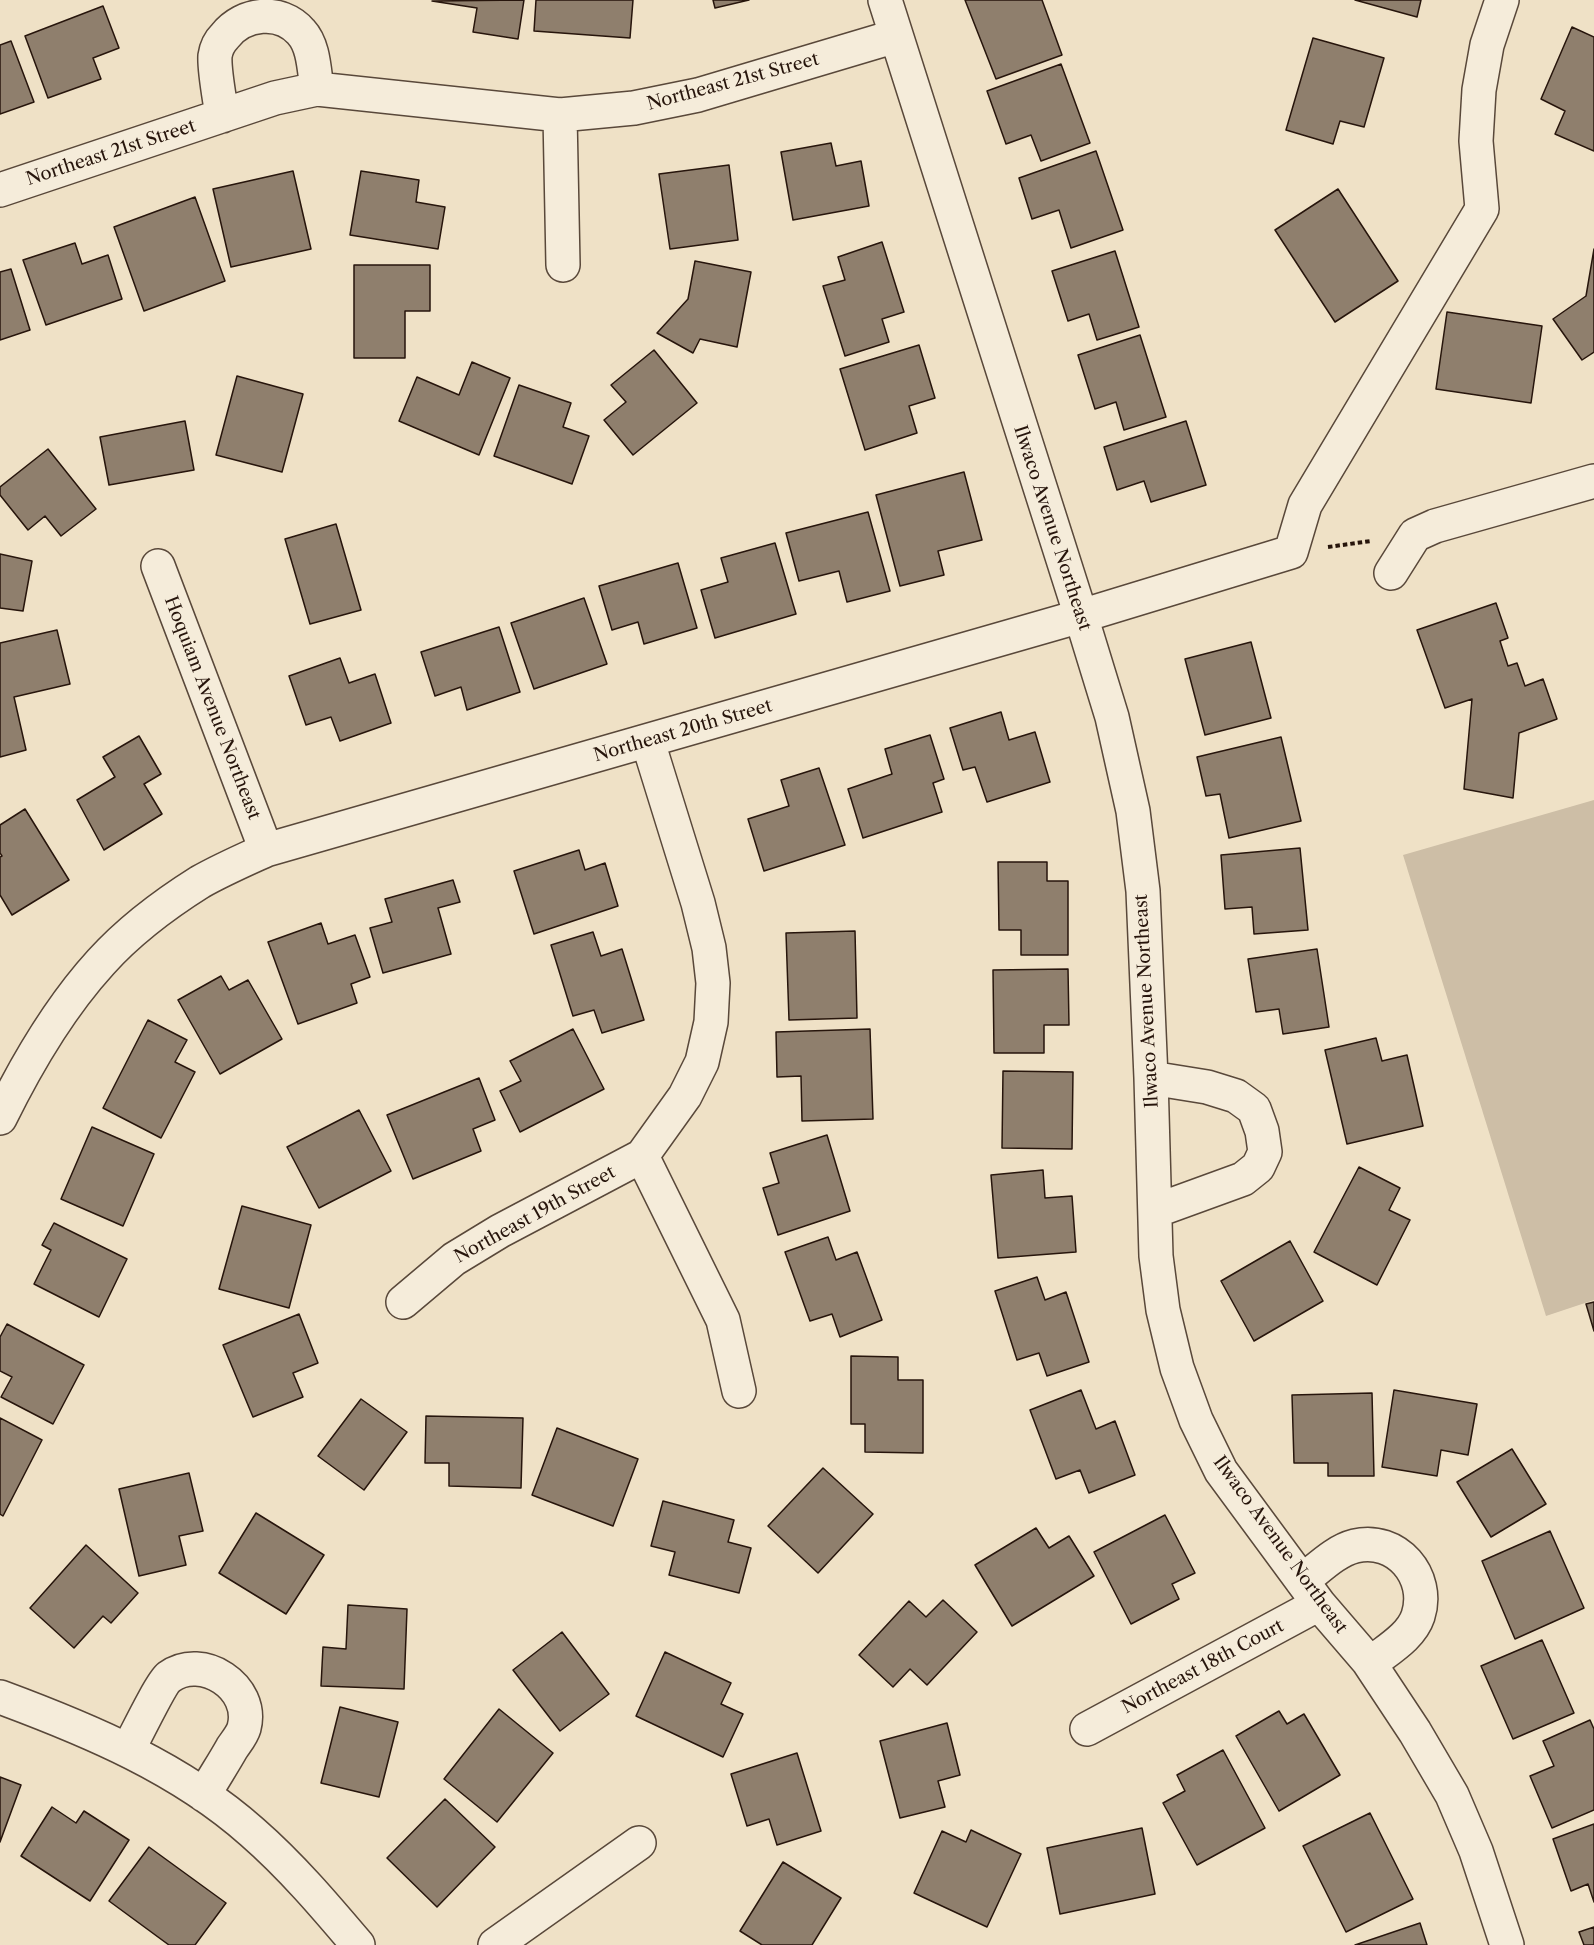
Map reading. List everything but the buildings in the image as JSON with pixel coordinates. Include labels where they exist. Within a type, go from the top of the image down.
[{"type":"street","name":"Ilwaco Avenue Northeast","points":[[885,0],[1112,717],[1132,812],[1143,891],[1156,1256],[1163,1310],[1177,1368],[1196,1420],[1221,1471],[1310,1592],[1370,1664],[1415,1732],[1452,1795],[1476,1851],[1507,1945]]},
{"type":"street","points":[[1291,552],[1305,505],[1482,209],[1476,141],[1479,90],[1487,45],[1502,0]]},
{"type":"street","points":[[222,116],[215,56],[220,41],[230,29],[243,20],[258,16],[274,16],[289,22],[301,31],[310,44],[317,89]]},
{"type":"street","name":"Northeast 21st Street","points":[[0,190],[275,98],[317,89],[560,115],[634,108],[698,95],[896,36]]},
{"type":"street","points":[[560,115],[563,265]]},
{"type":"street","points":[[1391,573],[1415,535],[1436,526],[1594,481]]},
{"type":"street","name":"Northeast 20th Street","points":[[0,1118],[20,1078],[58,1016],[101,961],[148,918],[192,888],[266,850],[648,742],[1081,616],[1291,552]]},
{"type":"street","name":"Hoquiam Avenue Northeast","points":[[158,566],[266,850]]},
{"type":"street","points":[[648,742],[698,903],[709,948],[713,983],[711,1022],[702,1062],[685,1096],[642,1156],[723,1320],[739,1391]]},
{"type":"street","points":[[1151,1078],[1207,1087],[1236,1096],[1254,1109],[1262,1131],[1265,1152],[1257,1167],[1243,1179],[1155,1211]]},
{"type":"street","name":"Northeast 19th Street","points":[[403,1302],[463,1254],[500,1231],[642,1156]]},
{"type":"street","name":"Northeast 18th Court","points":[[1087,1729],[1310,1592],[1340,1552],[1355,1546],[1371,1544],[1388,1548],[1402,1557],[1413,1569],[1420,1584],[1421,1601],[1418,1617],[1410,1632],[1370,1664]]},
{"type":"street","points":[[128,1750],[167,1678],[183,1671],[199,1669],[216,1673],[230,1682],[240,1695],[245,1711],[244,1728],[204,1795]]},
{"type":"street","points":[[0,1697],[67,1722],[128,1750],[204,1795],[252,1831],[317,1897],[358,1945]]},
{"type":"street","points":[[495,1945],[639,1843]]},
{"type":"path","points":[[1291,552],[1415,535]]},
{"type":"shaded area","points":[[1594,800],[1594,1300],[1546,1316],[1403,855]]}]
